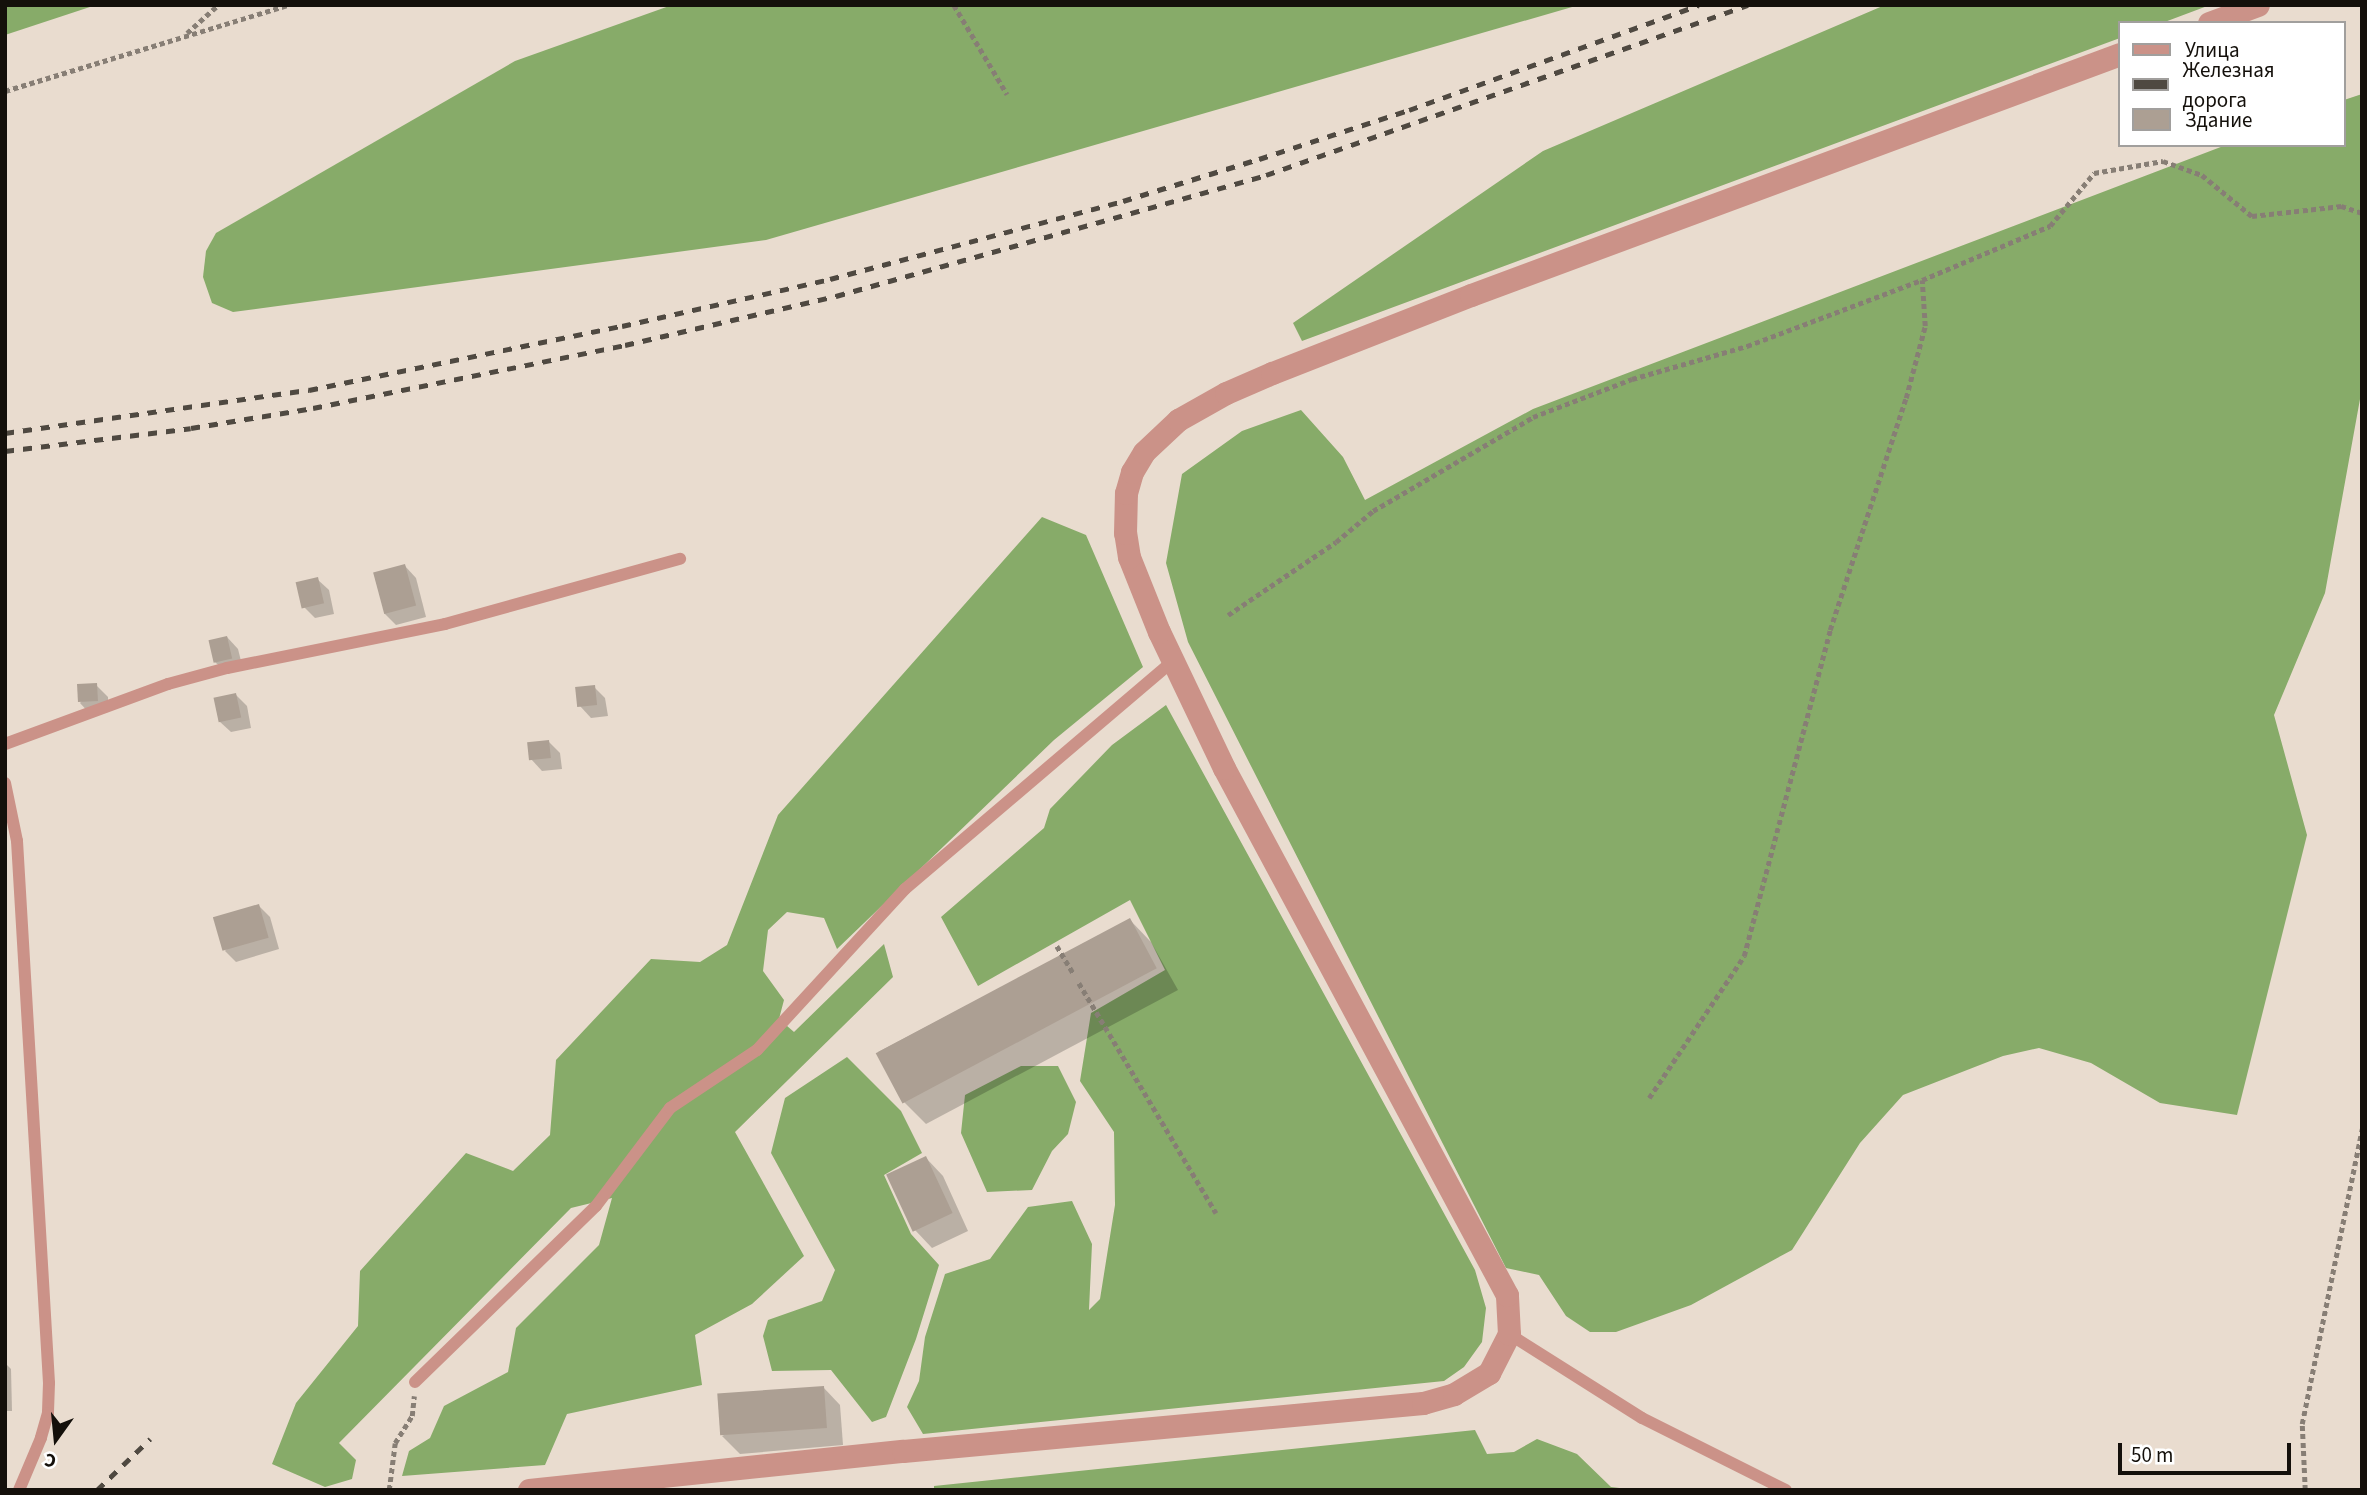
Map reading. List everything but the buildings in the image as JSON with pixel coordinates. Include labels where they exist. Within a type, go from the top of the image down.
[{"type":"street","points":[[2214,21],[2258,5]]},
{"type":"street","points":[[529,1490],[916,1450],[1423,1404],[1454,1394],[1482,1378],[1497,1360],[1509,1334],[1507,1295],[1224,768],[1173,661],[1129,557],[1124,514],[1132,472],[1144,452],[1178,420],[1226,393],[1399,322],[2118,55]]},
{"type":"lane","points":[[5,744],[168,684],[227,668],[445,624],[680,559]]},
{"type":"lane","points":[[415,1382],[596,1206],[670,1108],[757,1050],[905,889],[1173,661]]},
{"type":"lane","points":[[5,783],[17,841],[49,1383],[48,1413],[41,1438],[19,1490]]},
{"type":"lane","points":[[1509,1334],[1642,1418],[1786,1490]]},
{"type":"path","points":[[5,91],[185,35],[218,5]]},
{"type":"path","points":[[120,54],[288,5]]},
{"type":"path","points":[[954,5],[1007,94]]},
{"type":"path","points":[[1228,615],[1336,542],[1373,511],[1533,417],[1632,379],[1747,346],[1922,280],[2050,226],[2094,173],[2163,161],[2202,175],[2252,216],[2342,206],[2362,213]]},
{"type":"path","points":[[1649,1098],[1744,956],[1830,630],[1906,398],[1925,326],[1922,280]]},
{"type":"path","points":[[1057,946],[1074,974]]},
{"type":"path","points":[[1079,983],[1216,1213]]},
{"type":"path","points":[[2305,1490],[2302,1424],[2362,1129]]},
{"type":"path","points":[[389,1490],[395,1443],[412,1416],[415,1382]]},
{"type":"green space","points":[[5,5],[96,5],[5,35]]},
{"type":"green space","points":[[672,5],[1579,5],[766,240],[233,312],[212,303],[203,277],[206,251],[216,233],[515,61]]},
{"type":"green space","points":[[1885,5],[2210,5],[2167,21],[2118,21],[2118,39],[1302,341],[1293,323],[1543,151]]},
{"type":"green space","points":[[2362,94],[2362,388],[2325,593],[2274,715],[2307,835],[2237,1115],[2160,1103],[2091,1063],[2039,1048],[2003,1056],[1903,1095],[1860,1143],[1792,1250],[1691,1305],[1616,1332],[1590,1332],[1566,1316],[1539,1275],[1506,1268],[1188,642],[1166,563],[1182,474],[1242,431],[1301,410],[1343,457],[1365,500],[1533,409],[2221,147],[2346,147],[2346,99]]},
{"type":"green space","points":[[1042,517],[1086,535],[1143,667],[1054,740],[837,949],[824,918],[787,912],[768,930],[763,971],[784,1000],[779,1019],[794,1032],[884,944],[893,977],[735,1132],[804,1256],[752,1304],[695,1335],[702,1385],[567,1414],[545,1465],[402,1476],[409,1451],[430,1438],[444,1406],[508,1372],[516,1328],[599,1245],[612,1198],[571,1208],[339,1443],[356,1460],[352,1479],[325,1487],[272,1464],[296,1403],[358,1326],[360,1271],[466,1153],[513,1171],[550,1135],[556,1060],[651,959],[700,962],[727,945],[778,815]]},
{"type":"green space","points":[[1166,705],[1475,1270],[1486,1308],[1482,1342],[1464,1367],[1444,1381],[923,1434],[907,1407],[919,1381],[925,1337],[945,1274],[990,1259],[1028,1207],[1072,1201],[1092,1244],[1089,1310],[1100,1299],[1115,1205],[1114,1132],[1080,1081],[1091,1013],[1165,970],[1130,900],[978,986],[941,917],[1044,828],[1050,809],[1112,745]]},
{"type":"green space","points":[[847,1057],[901,1111],[922,1153],[884,1175],[911,1234],[939,1265],[916,1339],[886,1417],[872,1422],[831,1370],[772,1371],[763,1336],[768,1320],[822,1301],[835,1270],[771,1153],[785,1098]]},
{"type":"green space","points":[[1021,1066],[1058,1066],[1076,1102],[1068,1134],[1052,1151],[1032,1190],[987,1192],[961,1133],[965,1095]]},
{"type":"green space","points":[[1475,1430],[1487,1454],[1514,1452],[1537,1439],[1577,1454],[1611,1487],[1636,1490],[934,1490],[934,1486]]},
{"type":"railway","points":[[5,433],[309,390],[622,326],[830,279],[1123,201],[1259,159],[1409,110],[1699,5]]},
{"type":"railway","points":[[5,451],[191,428],[313,408],[625,345],[836,296],[1266,175],[1748,5]]},
{"type":"railway","points":[[97,1490],[150,1439]]}]
